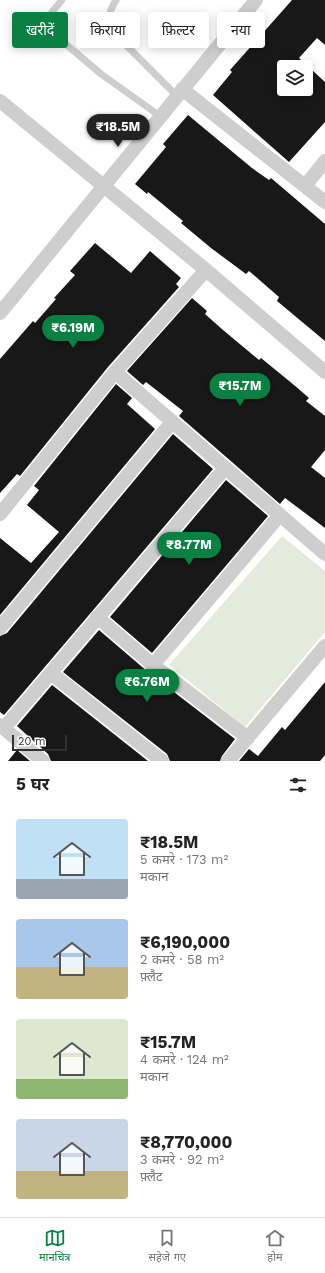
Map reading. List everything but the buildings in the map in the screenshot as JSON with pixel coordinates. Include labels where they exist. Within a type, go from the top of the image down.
[{"type":"street","points":[[0,313],[256,0]]},
{"type":"street","points":[[180,93],[325,202]]},
{"type":"street","points":[[0,100],[206,270],[325,372]]},
{"type":"street","points":[[305,186],[325,161]]},
{"type":"street","points":[[0,514],[115,372],[206,270]]},
{"type":"street","points":[[115,372],[325,554]]},
{"type":"street","points":[[0,628],[172,422]]},
{"type":"street","points":[[43,761],[2,727],[51,673],[225,468]]},
{"type":"street","points":[[153,665],[280,515]]},
{"type":"street","points":[[97,617],[153,665],[248,738]]},
{"type":"street","points":[[228,761],[325,646]]},
{"type":"street","points":[[51,673],[162,761]]},
{"type":"lane","points":[[62,0],[52,12],[51,23],[55,35],[101,74],[160,116]]},
{"type":"lane","points":[[116,0],[109,13],[109,24],[113,32],[180,93]]},
{"type":"shaded area","points":[[282,536],[325,571],[325,632],[245,727],[169,665]]}]
